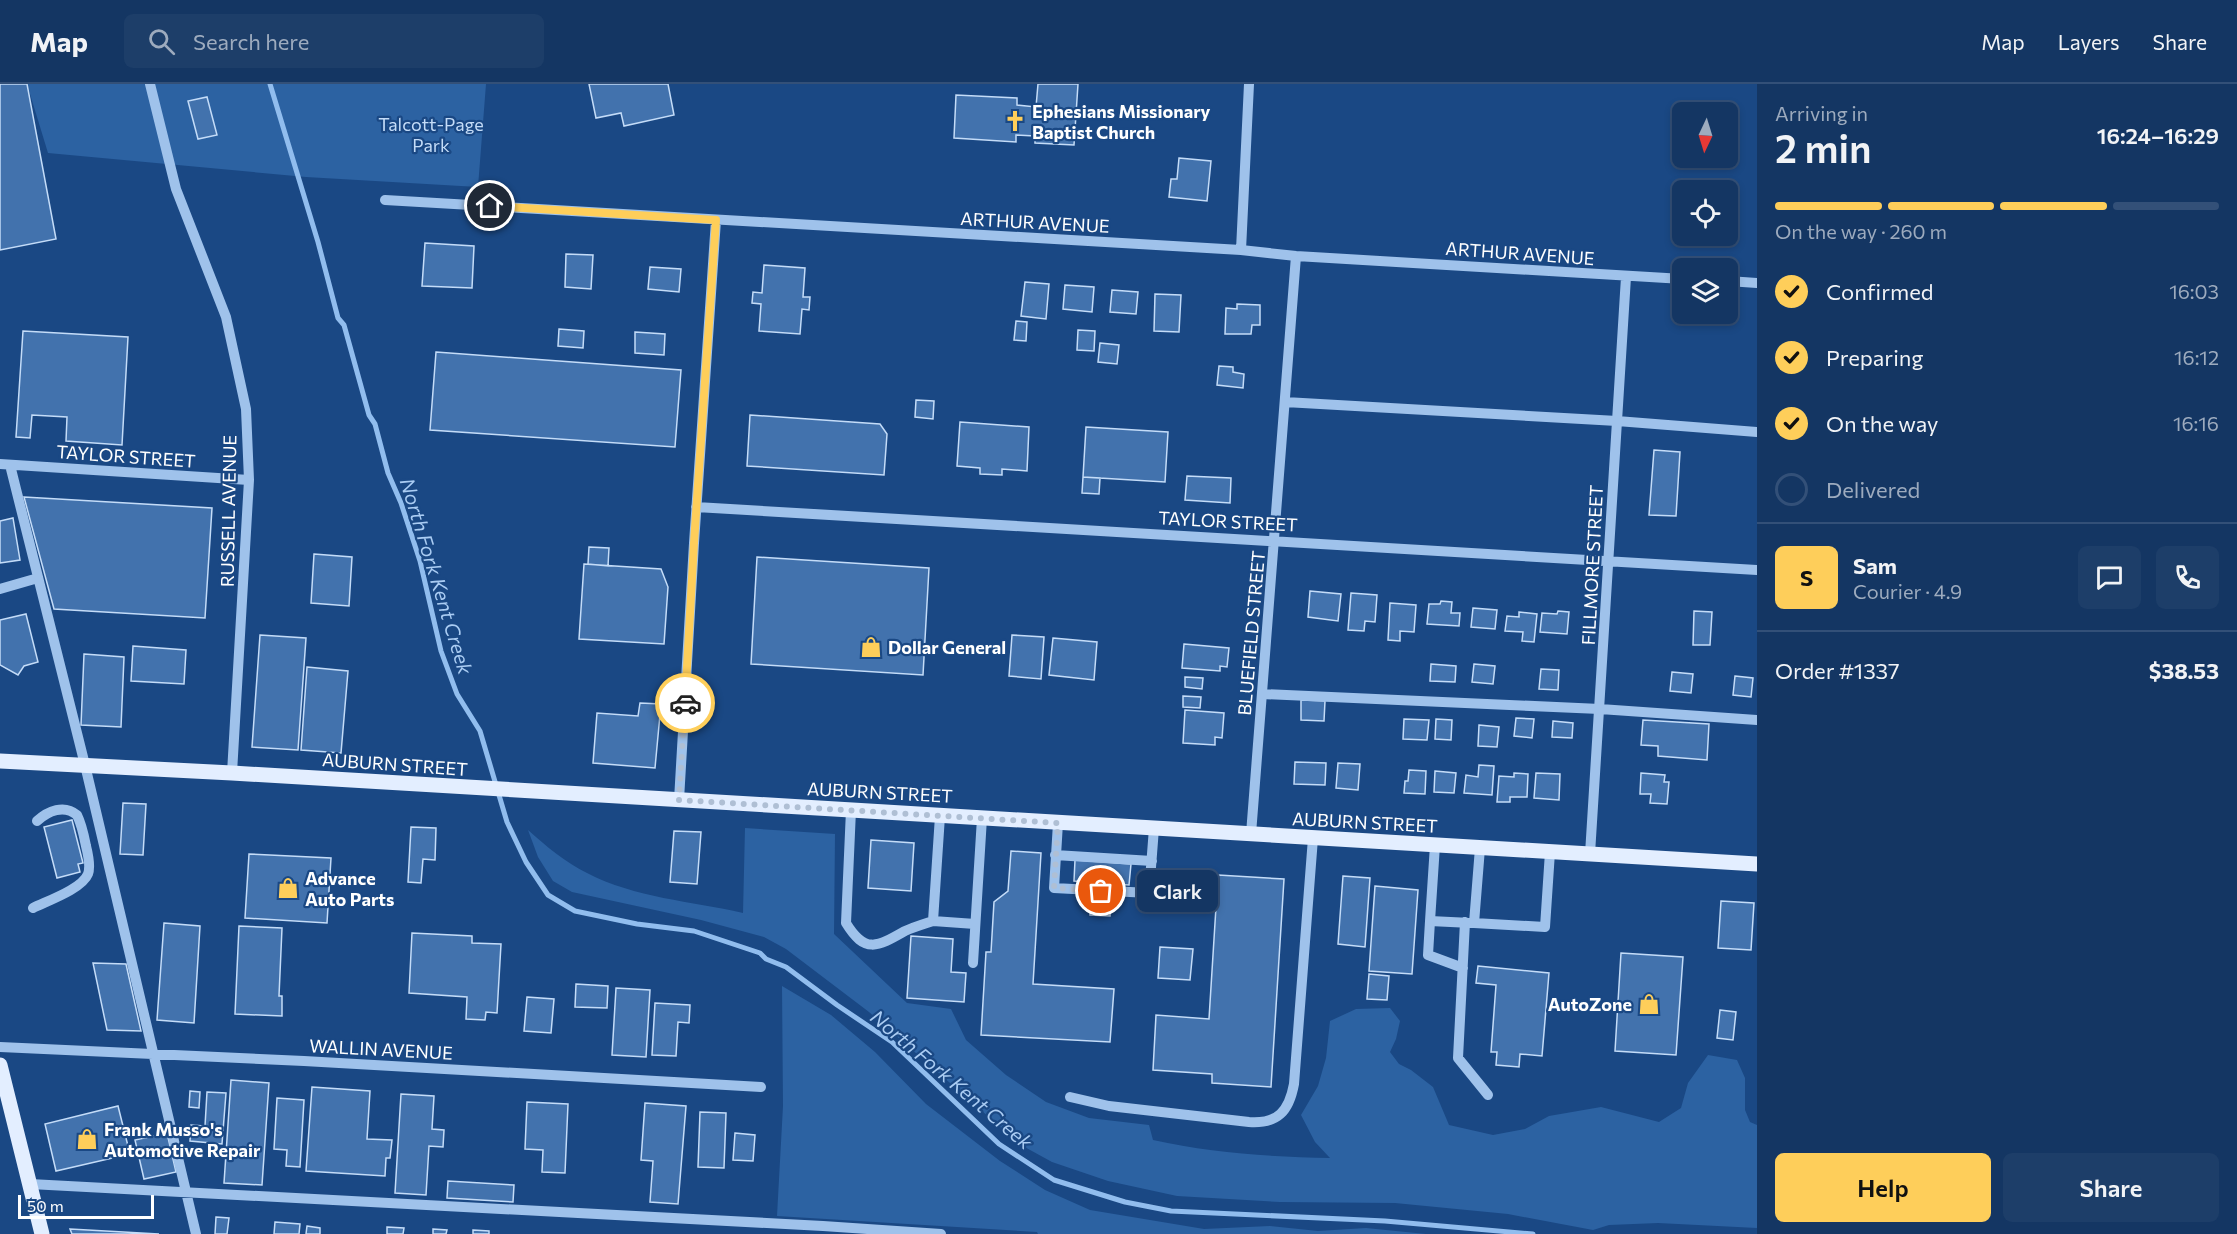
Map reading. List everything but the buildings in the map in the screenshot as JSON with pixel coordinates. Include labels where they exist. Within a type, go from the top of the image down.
[{"type":"main road","name":"AUBURN STREET","points":[[0,761],[1757,864]]},
{"type":"main road","points":[[0,1065],[42,1234]]},
{"type":"street","name":"RUSSELL AVENUE","points":[[150,84],[176,189],[226,317],[246,410],[249,480],[232,773]]},
{"type":"street","points":[[1241,250],[1249,84]]},
{"type":"street","name":"ARTHUR AVENUE","points":[[385,200],[1241,250],[1296,256],[1672,279]]},
{"type":"street","points":[[679,800],[716,220]]},
{"type":"street","name":"BLUEFIELD STREET","points":[[1251,834],[1296,256]]},
{"type":"street","name":"FILLMORE STREET","points":[[1590,854],[1626,277]]},
{"type":"street","points":[[1738,282],[1757,283]]},
{"type":"street","points":[[1285,402],[1617,421],[1757,432]]},
{"type":"street","points":[[5,464],[38,578],[85,765],[196,1234]]},
{"type":"street","name":"TAYLOR STREET","points":[[5,464],[249,480]]},
{"type":"street","name":"TAYLOR STREET","points":[[696,507],[1757,570]]},
{"type":"street","points":[[0,589],[38,578]]},
{"type":"street","points":[[1262,694],[1600,709],[1757,720]]},
{"type":"street","points":[[33,908],[74,888],[88,874],[89,864],[88,851],[77,815],[66,809],[56,810],[37,821]]},
{"type":"street","points":[[851,810],[846,923],[862,943],[873,946],[888,942],[907,930],[933,921],[975,924]]},
{"type":"street","points":[[933,921],[940,816]]},
{"type":"street","points":[[973,963],[982,818]]},
{"type":"street","points":[[1058,823],[1054,888],[1149,893],[1154,828]]},
{"type":"street","points":[[1070,1097],[1109,1106],[1256,1123],[1276,1118],[1282,1113],[1291,1101],[1294,1084],[1313,838]]},
{"type":"street","points":[[1435,845],[1428,955],[1463,968]]},
{"type":"street","points":[[1480,848],[1463,968],[1458,1058],[1488,1095]]},
{"type":"street","points":[[1430,921],[1545,927],[1550,852]]},
{"type":"street","points":[[1055,855],[1152,861]]},
{"type":"street","name":"WALLIN AVENUE","points":[[0,1047],[153,1053],[760,1087]]},
{"type":"street","points":[[30,1184],[186,1191],[822,1230],[941,1234]]},
{"type":"green space","name":"Talcott-Page Park","points":[[27,84],[486,84],[478,187],[306,177],[48,153]]},
{"type":"green space","points":[[745,828],[835,834],[834,934],[907,1003],[951,1009],[966,1040],[1006,1075],[1046,1102],[1089,1118],[1149,1125],[1153,1140],[1241,1154],[1330,1158],[1315,1142],[1301,1115],[1318,1086],[1326,1058],[1330,1021],[1356,1009],[1390,1008],[1400,1021],[1390,1052],[1399,1064],[1433,1087],[1449,1125],[1493,1135],[1525,1129],[1549,1116],[1601,1107],[1659,1122],[1681,1108],[1688,1083],[1708,1055],[1737,1060],[1745,1078],[1745,1110],[1750,1122],[1757,1125],[1757,1228],[1658,1223],[1609,1225],[1593,1230],[1508,1214],[1395,1203],[1280,1202],[1177,1196],[1108,1181],[1052,1162],[1021,1145],[869,1012],[786,949],[764,937],[701,920],[572,892],[553,881],[538,857],[528,830],[571,864],[605,881],[664,898],[743,913]]},
{"type":"green space","points":[[782,986],[831,1015],[875,1052],[926,1104],[1000,1161],[1045,1190],[1090,1210],[1204,1229],[1270,1226],[1318,1231],[1366,1228],[1426,1234],[1038,1234],[1037,1232],[777,1216],[783,1106]]},
{"type":"waterway","name":"North Fork Kent Creek","points":[[270,84],[318,242],[338,318],[344,325],[369,415],[375,424],[388,473],[401,503],[420,561],[441,651],[457,694],[480,731],[507,822],[526,862],[548,895],[575,911],[637,924],[694,931],[760,953],[766,959],[786,967],[892,1042],[999,1144],[1054,1180],[1125,1202],[1171,1211],[1385,1221],[1533,1234]]},
{"type":"way so far","points":[[685,703],[679,800],[1058,823],[1054,888],[1101,891]]},
{"type":"place","name":"Ephesians Missionary Baptist Church","points":[[1015,121]]},
{"type":"place","name":"Dollar General","points":[[871,647]]},
{"type":"place","name":"Advance Auto Parts","points":[[288,888]]},
{"type":"place","name":"Clark","points":[[1101,891]]},
{"type":"place","name":"AutoZone","points":[[1649,1004]]},
{"type":"place","name":"Frank Musso's Automotive Repair","points":[[87,1139]]},
{"type":"route","points":[[490,206],[716,220],[685,703]]}]
